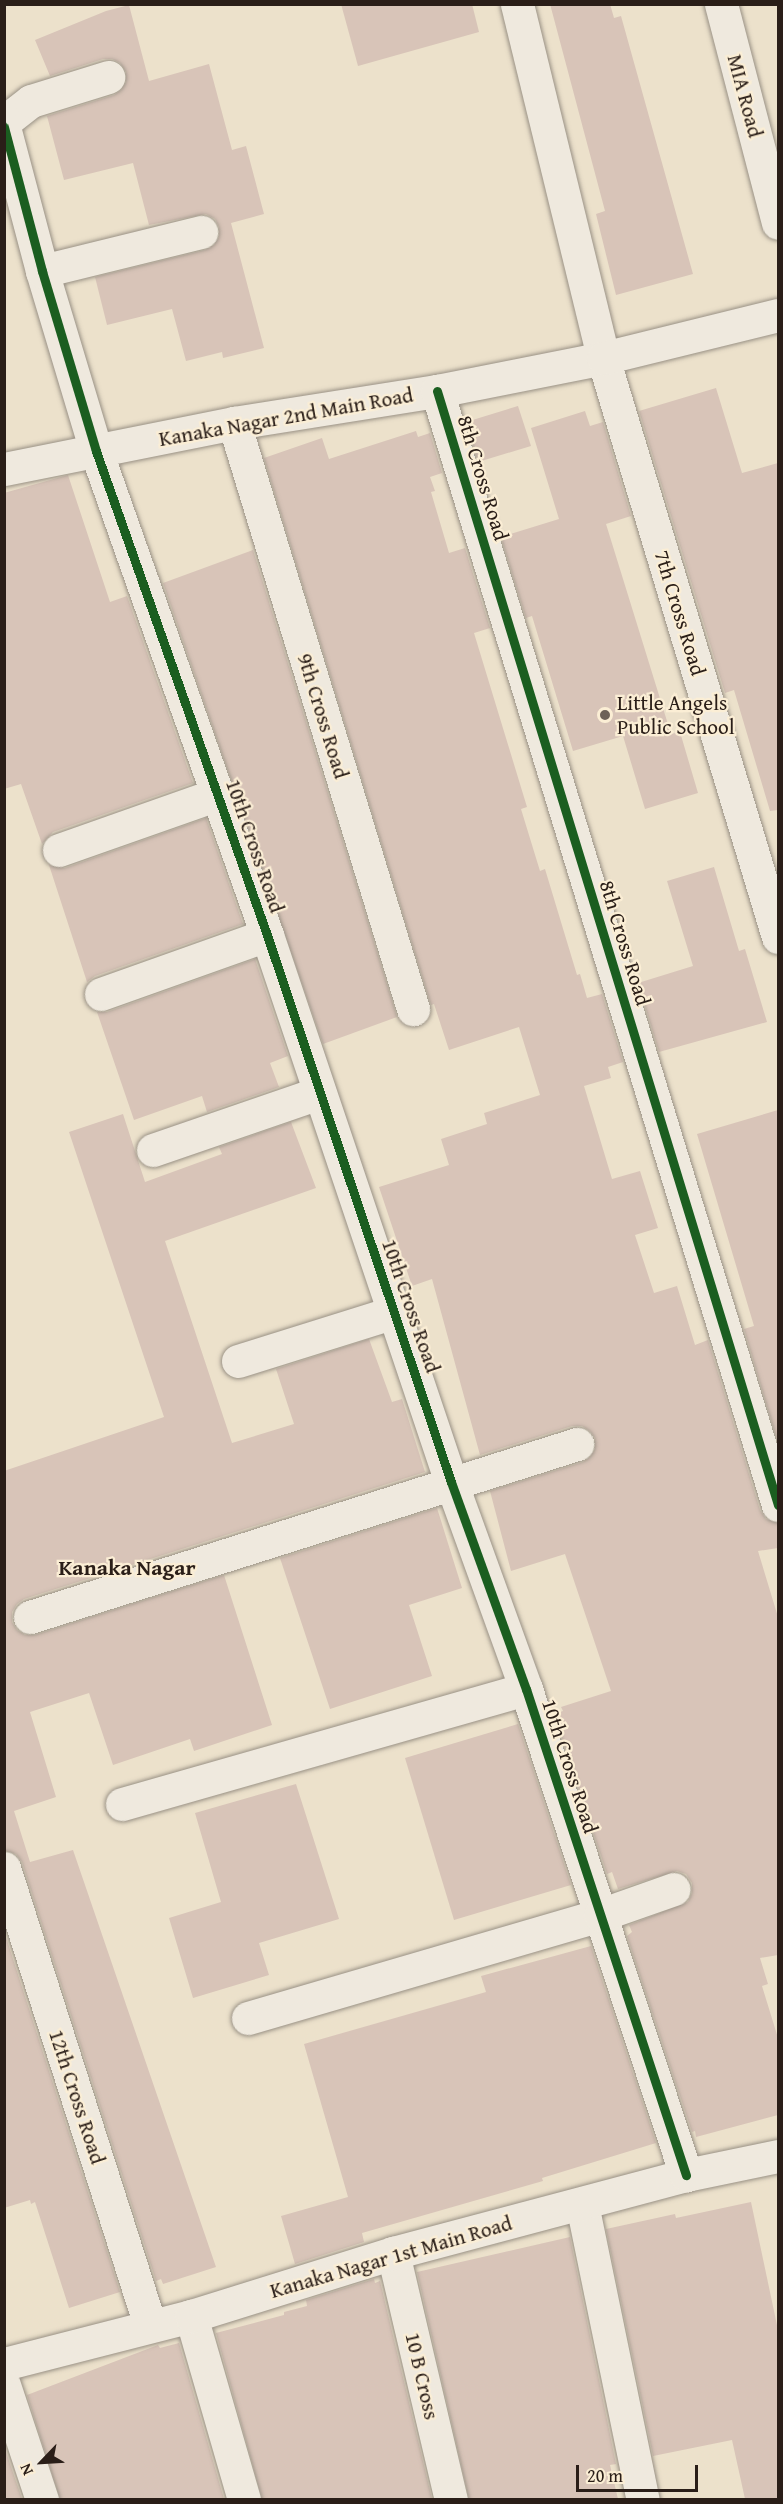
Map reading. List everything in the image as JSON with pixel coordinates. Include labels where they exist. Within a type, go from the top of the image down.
[{"type":"street","name":"7th Cross Road","points":[[518,4],[603,358],[778,937]]},
{"type":"street","name":"MIA Road","points":[[721,4],[778,223]]},
{"type":"street","points":[[4,122],[31,101],[108,77]]},
{"type":"street","name":"10th Cross Road","points":[[4,127],[42,271],[96,451],[267,935],[451,1482],[526,1689],[686,2175]]},
{"type":"street","points":[[42,271],[201,232]]},
{"type":"street","name":"Kanaka Nagar 2nd Main Road","points":[[4,469],[234,423],[437,391],[603,358],[778,315]]},
{"type":"street","name":"8th Cross Road","points":[[437,391],[778,1505]]},
{"type":"street","name":"9th Cross Road","points":[[234,423],[413,1009]]},
{"type":"street","points":[[59,850],[218,794]]},
{"type":"street","points":[[101,994],[267,935]]},
{"type":"street","points":[[153,1150],[319,1093]]},
{"type":"street","points":[[238,1361],[394,1312]]},
{"type":"street","points":[[30,1617],[451,1482],[578,1444]]},
{"type":"street","points":[[122,1804],[526,1689]]},
{"type":"street","name":"12th Cross Road","points":[[4,1868],[150,2325]]},
{"type":"street","points":[[248,2018],[600,1915],[674,1890]]},
{"type":"street","name":"Kanaka Nagar 1st Main Road","points":[[4,2364],[191,2316],[393,2253],[686,2175],[778,2156]]},
{"type":"street","points":[[582,2204],[643,2499]]},
{"type":"street","name":"10 B Cross","points":[[393,2253],[451,2499]]},
{"type":"street","points":[[191,2316],[244,2499]]},
{"type":"street","points":[[4,2385],[42,2499]]},
{"type":"building","points":[[341,4],[472,4],[479,32],[358,66]]},
{"type":"building","points":[[550,4],[610,4],[614,18],[621,16],[693,274],[616,295],[596,214],[605,211]]},
{"type":"building","points":[[129,5],[149,81],[209,64],[232,150],[246,146],[264,214],[231,223],[264,348],[223,358],[222,352],[186,361],[172,309],[107,325],[95,277],[205,250],[214,245],[219,237],[219,227],[215,219],[206,214],[149,225],[133,163],[64,180],[47,116],[114,95],[126,82],[126,72],[120,63],[112,59],[103,59],[50,76],[35,40],[106,11]]},
{"type":"building","points":[[716,388],[742,473],[778,463],[778,810],[770,811],[734,690],[725,693],[639,411]]},
{"type":"building","points":[[518,406],[531,446],[478,462],[466,422]]},
{"type":"building","points":[[585,411],[590,426],[603,422],[631,516],[606,524],[671,734],[680,732],[698,793],[645,809],[623,736],[573,751],[532,616],[526,618],[501,537],[559,519],[531,428]]},
{"type":"building","points":[[416,431],[418,437],[430,433],[442,473],[430,477],[435,491],[431,492],[449,553],[465,548],[490,628],[474,633],[527,807],[521,809],[540,871],[545,869],[577,975],[580,974],[587,998],[602,994],[623,1062],[608,1067],[611,1078],[584,1086],[612,1179],[640,1171],[658,1228],[635,1235],[654,1293],[677,1286],[695,1345],[708,1340],[760,1510],[766,1519],[778,1523],[778,1548],[758,1551],[778,1617],[778,1955],[760,1958],[768,1984],[762,1986],[778,2038],[778,2115],[696,2137],[695,2131],[692,2132],[627,1936],[632,1932],[629,1925],[688,1902],[692,1893],[692,1883],[686,1874],[677,1871],[618,1889],[612,1872],[607,1874],[554,1714],[563,1711],[561,1707],[611,1691],[565,1554],[511,1571],[490,1491],[583,1462],[595,1449],[595,1438],[582,1426],[572,1426],[480,1455],[432,1279],[412,1286],[379,1187],[449,1165],[441,1139],[487,1124],[484,1113],[540,1095],[519,1027],[449,1050],[434,1004],[431,1005],[264,458],[322,438],[329,459]]},
{"type":"building","points":[[68,475],[110,602],[127,596],[193,783],[53,832],[42,844],[21,784],[4,789],[4,493]]},
{"type":"building","points":[[253,550],[397,1017],[323,1044],[163,583]]},
{"type":"building","points":[[206,818],[243,924],[95,976],[87,982],[49,865],[65,868]]},
{"type":"building","points":[[714,867],[739,951],[745,949],[767,1022],[659,1052],[638,983],[693,966],[667,881]]},
{"type":"building","points":[[255,959],[288,1056],[270,1063],[279,1087],[207,1112],[202,1096],[134,1120],[97,1012],[107,1012]]},
{"type":"building","points":[[778,1110],[778,1443],[744,1329],[754,1326],[697,1134]]},
{"type":"building","points":[[123,1114],[145,1182],[222,1154],[219,1147],[291,1122],[316,1188],[165,1241],[232,1443],[294,1424],[276,1369],[369,1339],[392,1402],[402,1399],[425,1472],[24,1599],[12,1612],[12,1622],[17,1630],[25,1635],[35,1635],[224,1575],[272,1725],[194,1751],[190,1739],[113,1765],[89,1693],[30,1712],[56,1797],[14,1811],[30,1862],[73,1850],[216,2267],[163,2284],[161,2279],[156,2281],[22,1862],[16,1854],[4,1850],[4,1471],[164,1417],[69,1132]]},
{"type":"building","points":[[437,1508],[462,1588],[409,1605],[432,1676],[330,1709],[280,1558]]},
{"type":"building","points":[[518,1724],[571,1885],[454,1920],[405,1758]]},
{"type":"building","points":[[296,1784],[339,1919],[259,1943],[269,1975],[193,1998],[169,1918],[221,1902],[195,1813]]},
{"type":"building","points":[[4,1931],[120,2292],[69,2308],[35,2202],[31,2204],[30,2200],[4,2208]]},
{"type":"building","points":[[591,1946],[656,2143],[542,2178],[543,2181],[362,2233],[364,2242],[295,2264],[281,2216],[348,2197],[304,2044],[486,1992],[481,1976]]},
{"type":"building","points":[[751,2202],[778,2330],[778,2499],[745,2499],[732,2440],[653,2456],[606,2229],[675,2214],[676,2218]]},
{"type":"building","points":[[570,2237],[616,2464],[610,2465],[618,2499],[469,2499],[417,2272]]},
{"type":"building","points":[[374,2279],[375,2283],[380,2281],[432,2499],[262,2499],[216,2333],[284,2315],[284,2312],[307,2306],[306,2300]]},
{"type":"building","points":[[179,2343],[224,2499],[60,2499],[27,2395],[158,2345],[160,2348]]},
{"type":"building","points":[[4,2446],[22,2499],[4,2499]]},
{"type":"cycle path","points":[[4,127],[42,271],[96,451],[267,935],[451,1482],[526,1689],[686,2175]]},
{"type":"cycle path","points":[[437,391],[778,1505]]},
{"type":"place","name":"Little Angels Public School","points":[[605,715]]},
{"type":"district","name":"Kanaka Nagar","points":[[127,1568]]}]
